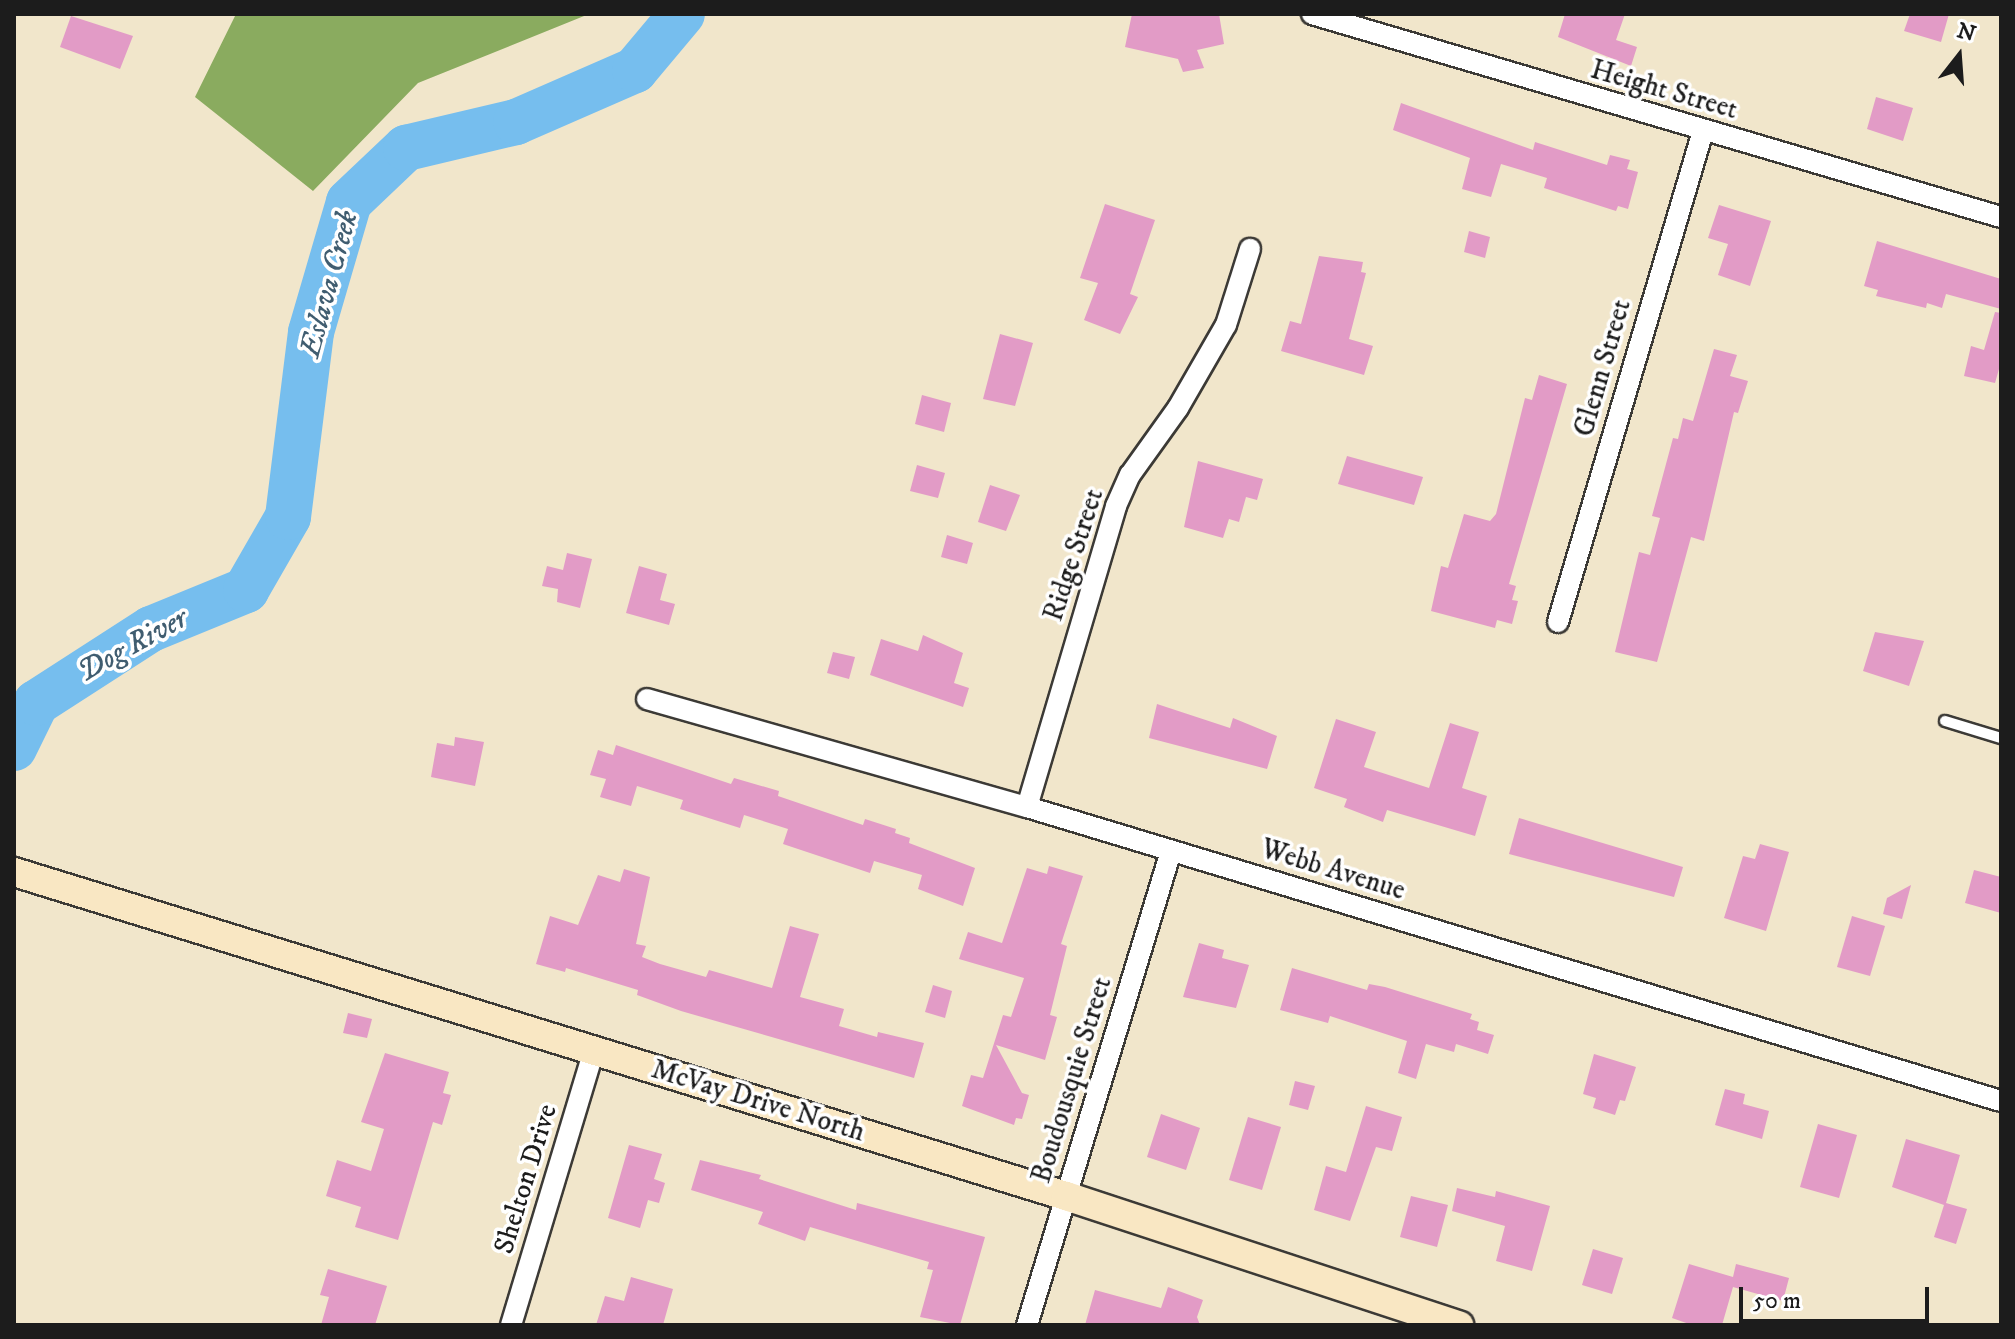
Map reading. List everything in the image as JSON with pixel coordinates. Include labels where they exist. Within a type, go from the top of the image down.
[{"type":"street","name":"Height Street","points":[[1312,14],[2001,217]]},
{"type":"street","name":"Glenn Street","points":[[1558,622],[1703,131]]},
{"type":"street","name":"Ridge Street","points":[[1027,807],[1116,506],[1130,475],[1178,408],[1226,325],[1250,249]]},
{"type":"street","name":"Webb Avenue","points":[[647,699],[1027,807],[2001,1101]]},
{"type":"street","name":"Boudousquie Street","points":[[1027,1325],[1171,851]]},
{"type":"street","name":"McVay Drive North","points":[[14,872],[1066,1196],[1398,1315],[1459,1325]]},
{"type":"street","name":"Shelton Drive","points":[[511,1325],[594,1050]]},
{"type":"lane","points":[[1945,721],[2001,738]]},
{"type":"green space","points":[[236,14],[589,14],[418,83],[313,191],[195,97]]},
{"type":"building","points":[[1132,14],[1219,14],[1224,44],[1197,50],[1204,68],[1183,72],[1178,59],[1125,47]]},
{"type":"building","points":[[1565,14],[1625,14],[1616,40],[1637,47],[1631,66],[1558,37]]},
{"type":"building","points":[[1910,14],[1949,14],[1941,42],[1904,31]]},
{"type":"building","points":[[71,16],[133,36],[120,69],[60,47]]},
{"type":"building","points":[[1876,97],[1913,108],[1903,141],[1867,129]]},
{"type":"building","points":[[1401,103],[1533,150],[1535,142],[1607,165],[1610,155],[1630,160],[1627,169],[1638,172],[1628,209],[1618,206],[1616,211],[1544,188],[1547,178],[1501,164],[1491,197],[1462,189],[1470,158],[1393,130]]},
{"type":"building","points":[[1105,204],[1155,220],[1130,294],[1138,297],[1120,334],[1084,320],[1098,283],[1080,278]]},
{"type":"building","points":[[1719,205],[1771,221],[1750,286],[1718,275],[1728,244],[1708,238]]},
{"type":"building","points":[[1469,231],[1490,237],[1485,258],[1464,252]]},
{"type":"building","points":[[1877,241],[2001,279],[2001,309],[1946,294],[1942,308],[1927,303],[1926,308],[1876,296],[1878,290],[1864,286]]},
{"type":"building","points":[[1319,256],[1363,262],[1361,272],[1366,273],[1349,339],[1373,346],[1364,375],[1281,351],[1290,321],[1301,324]]},
{"type":"building","points":[[1995,312],[2001,313],[2001,362],[1995,383],[1964,376],[1971,346],[1984,350]]},
{"type":"building","points":[[1000,334],[1033,343],[1015,406],[983,399]]},
{"type":"building","points":[[1714,349],[1737,355],[1730,376],[1748,381],[1738,413],[1734,412],[1704,541],[1691,537],[1657,662],[1615,652],[1639,552],[1650,555],[1660,518],[1652,516],[1673,438],[1678,439],[1683,418],[1693,421]]},
{"type":"building","points":[[1539,375],[1567,384],[1509,584],[1516,586],[1512,600],[1518,601],[1512,624],[1497,620],[1495,628],[1431,611],[1441,566],[1448,568],[1464,514],[1490,521],[1496,514],[1525,398],[1532,400]]},
{"type":"building","points":[[922,395],[951,403],[944,432],[915,424]]},
{"type":"building","points":[[1347,456],[1423,477],[1414,505],[1338,484]]},
{"type":"building","points":[[1198,461],[1263,479],[1257,500],[1246,497],[1239,522],[1229,519],[1223,538],[1184,527]]},
{"type":"building","points":[[917,465],[945,473],[938,498],[910,491]]},
{"type":"building","points":[[990,485],[1020,495],[1006,531],[978,522]]},
{"type":"building","points":[[947,535],[973,543],[967,564],[941,557]]},
{"type":"building","points":[[567,553],[592,559],[580,608],[557,602],[558,589],[542,586],[547,566],[563,570]]},
{"type":"building","points":[[639,566],[667,574],[660,600],[675,604],[669,625],[626,613]]},
{"type":"building","points":[[1875,632],[1924,641],[1909,686],[1863,671]]},
{"type":"building","points":[[923,635],[963,653],[954,683],[969,688],[963,707],[870,675],[881,639],[918,651]]},
{"type":"building","points":[[833,652],[855,657],[849,679],[827,673]]},
{"type":"building","points":[[1157,704],[1230,728],[1233,718],[1277,736],[1267,769],[1149,738]]},
{"type":"building","points":[[1336,719],[1376,732],[1364,767],[1429,788],[1450,723],[1479,732],[1462,788],[1487,796],[1475,836],[1387,810],[1383,822],[1344,807],[1347,799],[1314,788]]},
{"type":"building","points":[[455,737],[484,742],[475,786],[431,777],[437,743],[454,746]]},
{"type":"building","points":[[616,745],[731,784],[734,778],[779,791],[778,796],[863,825],[865,819],[896,829],[895,833],[910,838],[909,843],[975,868],[963,906],[918,889],[922,875],[874,861],[870,873],[783,844],[788,829],[744,815],[740,828],[680,809],[683,800],[637,786],[631,806],[600,797],[606,779],[590,775],[598,750],[613,755]]},
{"type":"building","points":[[1519,818],[1683,867],[1674,897],[1509,854]]},
{"type":"building","points":[[1760,844],[1789,852],[1766,931],[1724,918],[1743,856],[1755,859]]},
{"type":"building","points":[[1049,866],[1083,876],[1061,944],[1067,946],[1050,1015],[1057,1017],[1045,1060],[996,1045],[1022,1093],[1029,1095],[1022,1119],[1016,1118],[1014,1125],[962,1106],[971,1075],[983,1078],[1003,1015],[1011,1017],[1024,978],[959,959],[968,932],[1002,943],[1027,868],[1047,874]]},
{"type":"building","points":[[624,869],[650,877],[636,944],[646,946],[642,957],[660,964],[706,977],[709,970],[772,988],[790,926],[819,934],[800,997],[844,1009],[839,1026],[877,1037],[878,1032],[924,1043],[914,1078],[681,1011],[637,995],[638,990],[566,968],[565,972],[536,964],[550,916],[578,925],[598,875],[620,882]]},
{"type":"building","points":[[1974,870],[2001,877],[2001,913],[1965,903]]},
{"type":"building","points":[[1911,885],[1902,919],[1883,914],[1887,898]]},
{"type":"building","points":[[1852,916],[1885,926],[1870,976],[1837,967]]},
{"type":"building","points":[[1199,943],[1224,950],[1222,958],[1249,965],[1236,1008],[1183,997]]},
{"type":"building","points":[[1292,968],[1367,990],[1369,984],[1385,987],[1472,1014],[1470,1019],[1479,1022],[1477,1030],[1494,1035],[1488,1054],[1456,1044],[1454,1052],[1426,1044],[1416,1079],[1398,1073],[1407,1041],[1330,1016],[1328,1023],[1280,1010]]},
{"type":"building","points":[[933,985],[952,991],[945,1018],[925,1012]]},
{"type":"building","points":[[348,1013],[372,1019],[367,1038],[343,1033]]},
{"type":"building","points":[[385,1053],[449,1072],[443,1093],[451,1095],[442,1125],[433,1122],[398,1240],[355,1227],[361,1207],[326,1196],[337,1160],[371,1171],[384,1129],[361,1122]]},
{"type":"building","points":[[1594,1054],[1636,1067],[1625,1101],[1620,1100],[1615,1115],[1593,1108],[1596,1098],[1583,1094]]},
{"type":"building","points":[[1295,1081],[1315,1086],[1308,1110],[1289,1105]]},
{"type":"building","points":[[1725,1089],[1745,1094],[1743,1104],[1769,1111],[1762,1139],[1715,1125]]},
{"type":"building","points":[[1366,1106],[1402,1117],[1392,1151],[1376,1147],[1350,1221],[1314,1210],[1326,1166],[1346,1172]]},
{"type":"building","points":[[1161,1114],[1200,1128],[1186,1170],[1147,1157]]},
{"type":"building","points":[[1248,1117],[1281,1127],[1262,1190],[1229,1180]]},
{"type":"building","points":[[1818,1124],[1857,1135],[1839,1198],[1800,1187]]},
{"type":"building","points":[[1906,1139],[1960,1155],[1946,1203],[1967,1209],[1956,1244],[1934,1237],[1944,1205],[1892,1187]]},
{"type":"building","points":[[629,1145],[662,1154],[654,1179],[665,1183],[659,1203],[648,1200],[640,1228],[608,1218]]},
{"type":"building","points":[[700,1160],[761,1175],[759,1179],[856,1210],[857,1203],[985,1237],[960,1325],[920,1317],[933,1270],[927,1269],[929,1262],[810,1227],[805,1241],[758,1224],[763,1212],[691,1190]]},
{"type":"building","points":[[1457,1188],[1495,1197],[1496,1191],[1550,1206],[1532,1271],[1496,1261],[1505,1226],[1452,1211]]},
{"type":"building","points":[[1411,1196],[1448,1205],[1437,1247],[1400,1237]]},
{"type":"building","points":[[1593,1249],[1623,1258],[1612,1294],[1582,1285]]},
{"type":"building","points":[[1689,1264],[1733,1277],[1736,1264],[1789,1278],[1783,1301],[1733,1287],[1722,1325],[1692,1325],[1672,1318]]},
{"type":"building","points":[[328,1269],[387,1286],[375,1325],[321,1325],[329,1297],[320,1295]]},
{"type":"building","points":[[631,1277],[673,1289],[663,1325],[596,1325],[605,1296],[624,1301]]},
{"type":"building","points":[[1168,1287],[1203,1300],[1197,1317],[1200,1325],[1085,1325],[1095,1290],[1161,1308]]},
{"type":"waterway","name":"Eslava Creek","points":[[14,748],[36,703],[151,629],[246,590],[288,517],[311,332],[349,202],[406,148],[516,122],[635,70],[682,14]]},
{"type":"water label","name":"Dog River","points":[[133,646]]}]
